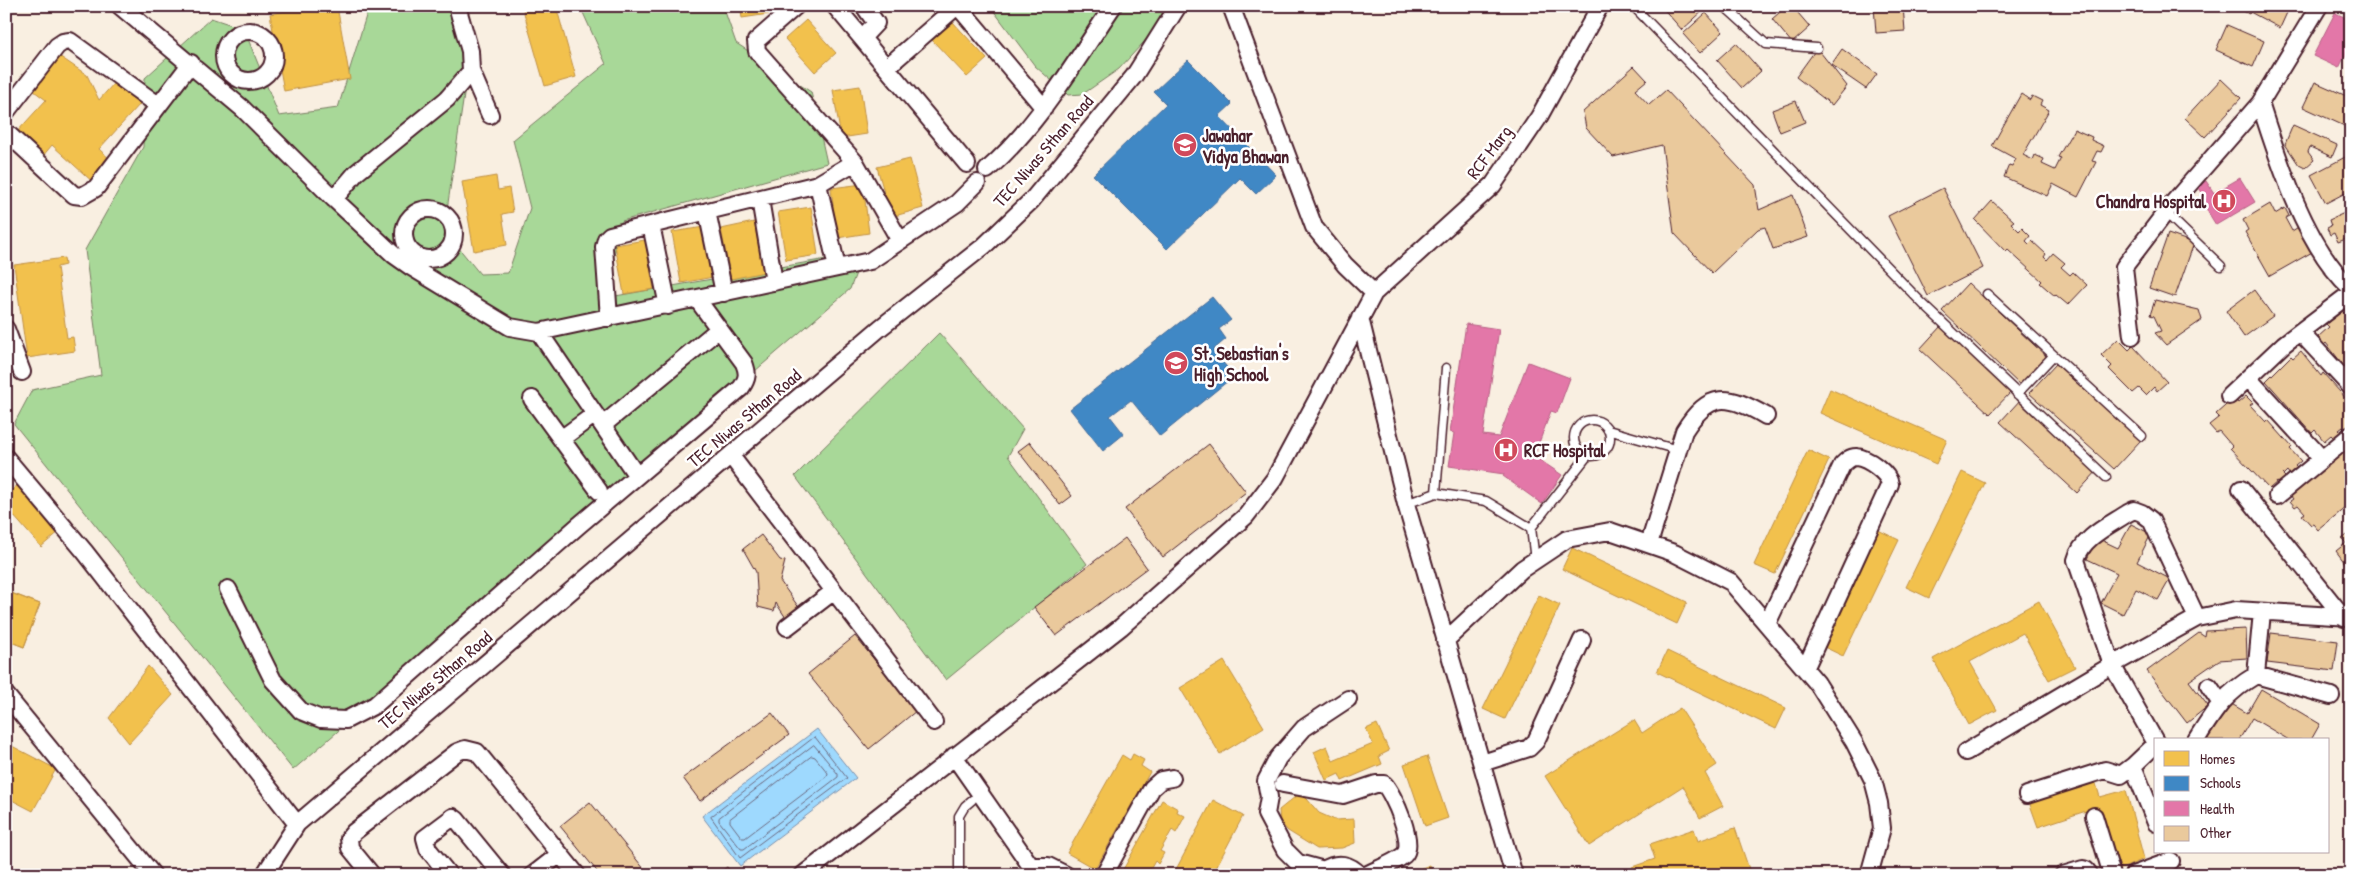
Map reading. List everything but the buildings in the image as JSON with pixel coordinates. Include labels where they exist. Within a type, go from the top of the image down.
[{"type":"street","points":[[120,6],[197,68],[242,108],[334,199],[414,262],[510,327],[539,332],[668,306],[870,261],[958,204],[977,183],[984,180],[987,170],[1011,149],[1044,108],[1113,6]]},
{"type":"street","points":[[457,6],[470,51],[471,71],[490,115]]},
{"type":"street","points":[[796,6],[756,41],[757,52],[855,162],[900,241]]},
{"type":"street","points":[[835,6],[967,164]]},
{"type":"street","points":[[862,38],[876,24],[864,6]]},
{"type":"street","points":[[887,67],[957,6],[1044,108]]},
{"type":"street","name":"TEC Niwas Sthan Road","points":[[264,875],[297,824],[880,328],[984,246],[1032,200],[1134,76],[1178,6]]},
{"type":"street","points":[[1231,6],[1314,227],[1345,265],[1374,293]]},
{"type":"street","name":"RCF Marg","points":[[803,875],[1121,627],[1246,516],[1275,478],[1374,293],[1493,185],[1539,116],[1600,6]]},
{"type":"street","points":[[2132,336],[2124,267],[2165,212],[2260,103],[2319,6]]},
{"type":"street","points":[[242,32],[259,33],[272,45],[274,61],[266,74],[253,81],[245,81],[232,74],[224,59],[225,50],[228,42],[242,32]]},
{"type":"street","points":[[6,112],[56,46],[70,41],[158,106]]},
{"type":"street","points":[[6,132],[74,195],[82,196],[96,188],[158,106],[197,68],[225,50]]},
{"type":"street","points":[[334,199],[356,174],[447,99],[471,71]]},
{"type":"street","points":[[242,108],[253,81]]},
{"type":"street","points":[[2260,103],[2276,157],[2303,217],[2323,255],[2337,276],[2351,288]]},
{"type":"street","points":[[967,164],[977,160],[984,163],[987,170]]},
{"type":"street","points":[[608,318],[604,247],[606,239],[610,235],[818,184],[855,162]]},
{"type":"street","points":[[967,164],[965,171],[967,178],[977,183]]},
{"type":"street","points":[[818,184],[838,268]]},
{"type":"street","points":[[760,199],[774,282]]},
{"type":"street","points":[[707,212],[724,293]]},
{"type":"street","points":[[651,225],[668,306]]},
{"type":"street","points":[[2229,396],[2300,332],[2351,293]]},
{"type":"street","points":[[228,589],[273,680],[301,711],[321,718],[346,720],[375,705],[637,476],[738,391],[747,380],[748,372],[744,363],[697,299]]},
{"type":"street","points":[[1360,318],[1406,504],[1514,875]]},
{"type":"street","points":[[6,329],[22,372]]},
{"type":"street","points":[[561,439],[599,420],[719,329]]},
{"type":"street","points":[[539,332],[637,476]]},
{"type":"street","points":[[2300,332],[2351,387]]},
{"type":"street","points":[[2248,378],[2322,459]]},
{"type":"street","points":[[1649,544],[1684,431],[1693,416],[1710,404],[1726,398],[1744,404],[1766,416]]},
{"type":"street","points":[[532,399],[599,491]]},
{"type":"street","points":[[2277,496],[2351,435]]},
{"type":"street","points":[[731,456],[934,722]]},
{"type":"street","points":[[1767,624],[1842,465],[1851,458],[1858,457],[1884,471],[1890,484],[1805,669]]},
{"type":"street","points":[[6,458],[85,552],[297,824]]},
{"type":"street","points":[[2241,489],[2348,617]]},
{"type":"street","points":[[2154,739],[2112,665],[2076,560],[2078,551],[2084,543],[2128,513],[2134,510],[2142,513],[2150,520],[2197,618]]},
{"type":"street","points":[[1445,641],[1522,569],[1567,539],[1610,531],[1674,553],[1732,582],[1817,683],[1854,742],[1873,780],[1879,803],[1882,828],[1869,875]]},
{"type":"street","points":[[788,627],[834,591]]},
{"type":"street","points":[[1966,752],[2112,665],[2197,618],[2236,610],[2348,617]]},
{"type":"street","points":[[2256,675],[2262,612]]},
{"type":"street","points":[[1482,763],[1529,748],[1536,741],[1582,640]]},
{"type":"street","points":[[2197,738],[2227,694],[2256,675],[2332,696]]},
{"type":"street","points":[[2209,686],[2220,702]]},
{"type":"street","points":[[6,695],[153,875]]},
{"type":"street","points":[[1348,700],[1304,728],[1278,758],[1266,781],[1269,797],[1266,814],[1285,850],[1298,864],[1323,872],[1336,864],[1349,866],[1360,875]]},
{"type":"street","points":[[2027,795],[2105,770],[2121,775],[2154,745]]},
{"type":"street","points":[[372,875],[350,848],[349,838],[354,832],[456,752],[465,749],[476,752],[577,875]]},
{"type":"street","points":[[954,756],[1034,870],[1048,866],[1066,875]]},
{"type":"street","points":[[2133,766],[2154,818]]},
{"type":"street","points":[[1269,797],[1277,793],[1283,784],[1282,773],[1274,767]]},
{"type":"street","points":[[1104,875],[1152,788],[1161,780],[1172,778]]},
{"type":"street","points":[[1283,784],[1343,795],[1376,784],[1384,784],[1390,790],[1407,836],[1409,847],[1405,854],[1366,875]]},
{"type":"street","points":[[2094,816],[2112,875]]},
{"type":"street","points":[[449,875],[428,849],[426,838],[453,817],[502,875]]},
{"type":"street","points":[[533,875],[560,854]]},
{"type":"street","points":[[2133,875],[2172,863]]},
{"type":"street","points":[[2063,875],[2083,869],[2090,875]]},
{"type":"lane","points":[[1633,6],[1922,304],[2106,477]]},
{"type":"lane","points":[[1724,6],[1766,44],[1817,48]]},
{"type":"lane","points":[[2165,212],[2221,266]]},
{"type":"lane","points":[[1987,294],[2142,436]]},
{"type":"lane","points":[[2017,394],[2053,356]]},
{"type":"lane","points":[[1436,493],[1446,368]]},
{"type":"lane","points":[[1594,420],[1600,421],[1608,430],[1610,436],[1607,447],[1599,454],[1588,455],[1578,449],[1575,432],[1582,423],[1594,420]]},
{"type":"lane","points":[[1608,430],[1678,450]]},
{"type":"lane","points":[[1535,560],[1531,528],[1588,455]]},
{"type":"lane","points":[[1406,504],[1436,493],[1486,501],[1531,528]]},
{"type":"lane","points":[[959,875],[959,816],[964,806],[972,800]]},
{"type":"green space","points":[[369,6],[452,6],[472,41],[444,230],[480,274],[508,273],[530,208],[513,140],[606,64],[580,6],[723,6],[736,43],[811,92],[827,163],[622,221],[604,298],[832,258],[859,265],[850,289],[293,770],[14,424],[32,390],[101,375],[85,250],[143,147],[145,78],[211,18],[244,29],[279,116],[338,108]]},
{"type":"green space","points":[[990,6],[1177,6],[1119,69],[1083,94],[1068,95],[1035,66]]},
{"type":"green space","points":[[939,333],[1023,429],[1008,456],[1087,564],[946,680],[795,476]]},
{"type":"water","points":[[817,729],[856,778],[740,866],[702,816]]},
{"type":"place","name":"Jawahar Vidya Bhawan","points":[[1185,145]]},
{"type":"place","name":"Chandra Hospital","points":[[2224,201]]},
{"type":"place","name":"St. Sebastian's High School","points":[[1176,363]]},
{"type":"place","name":"RCF Hospital","points":[[1506,450]]}]
